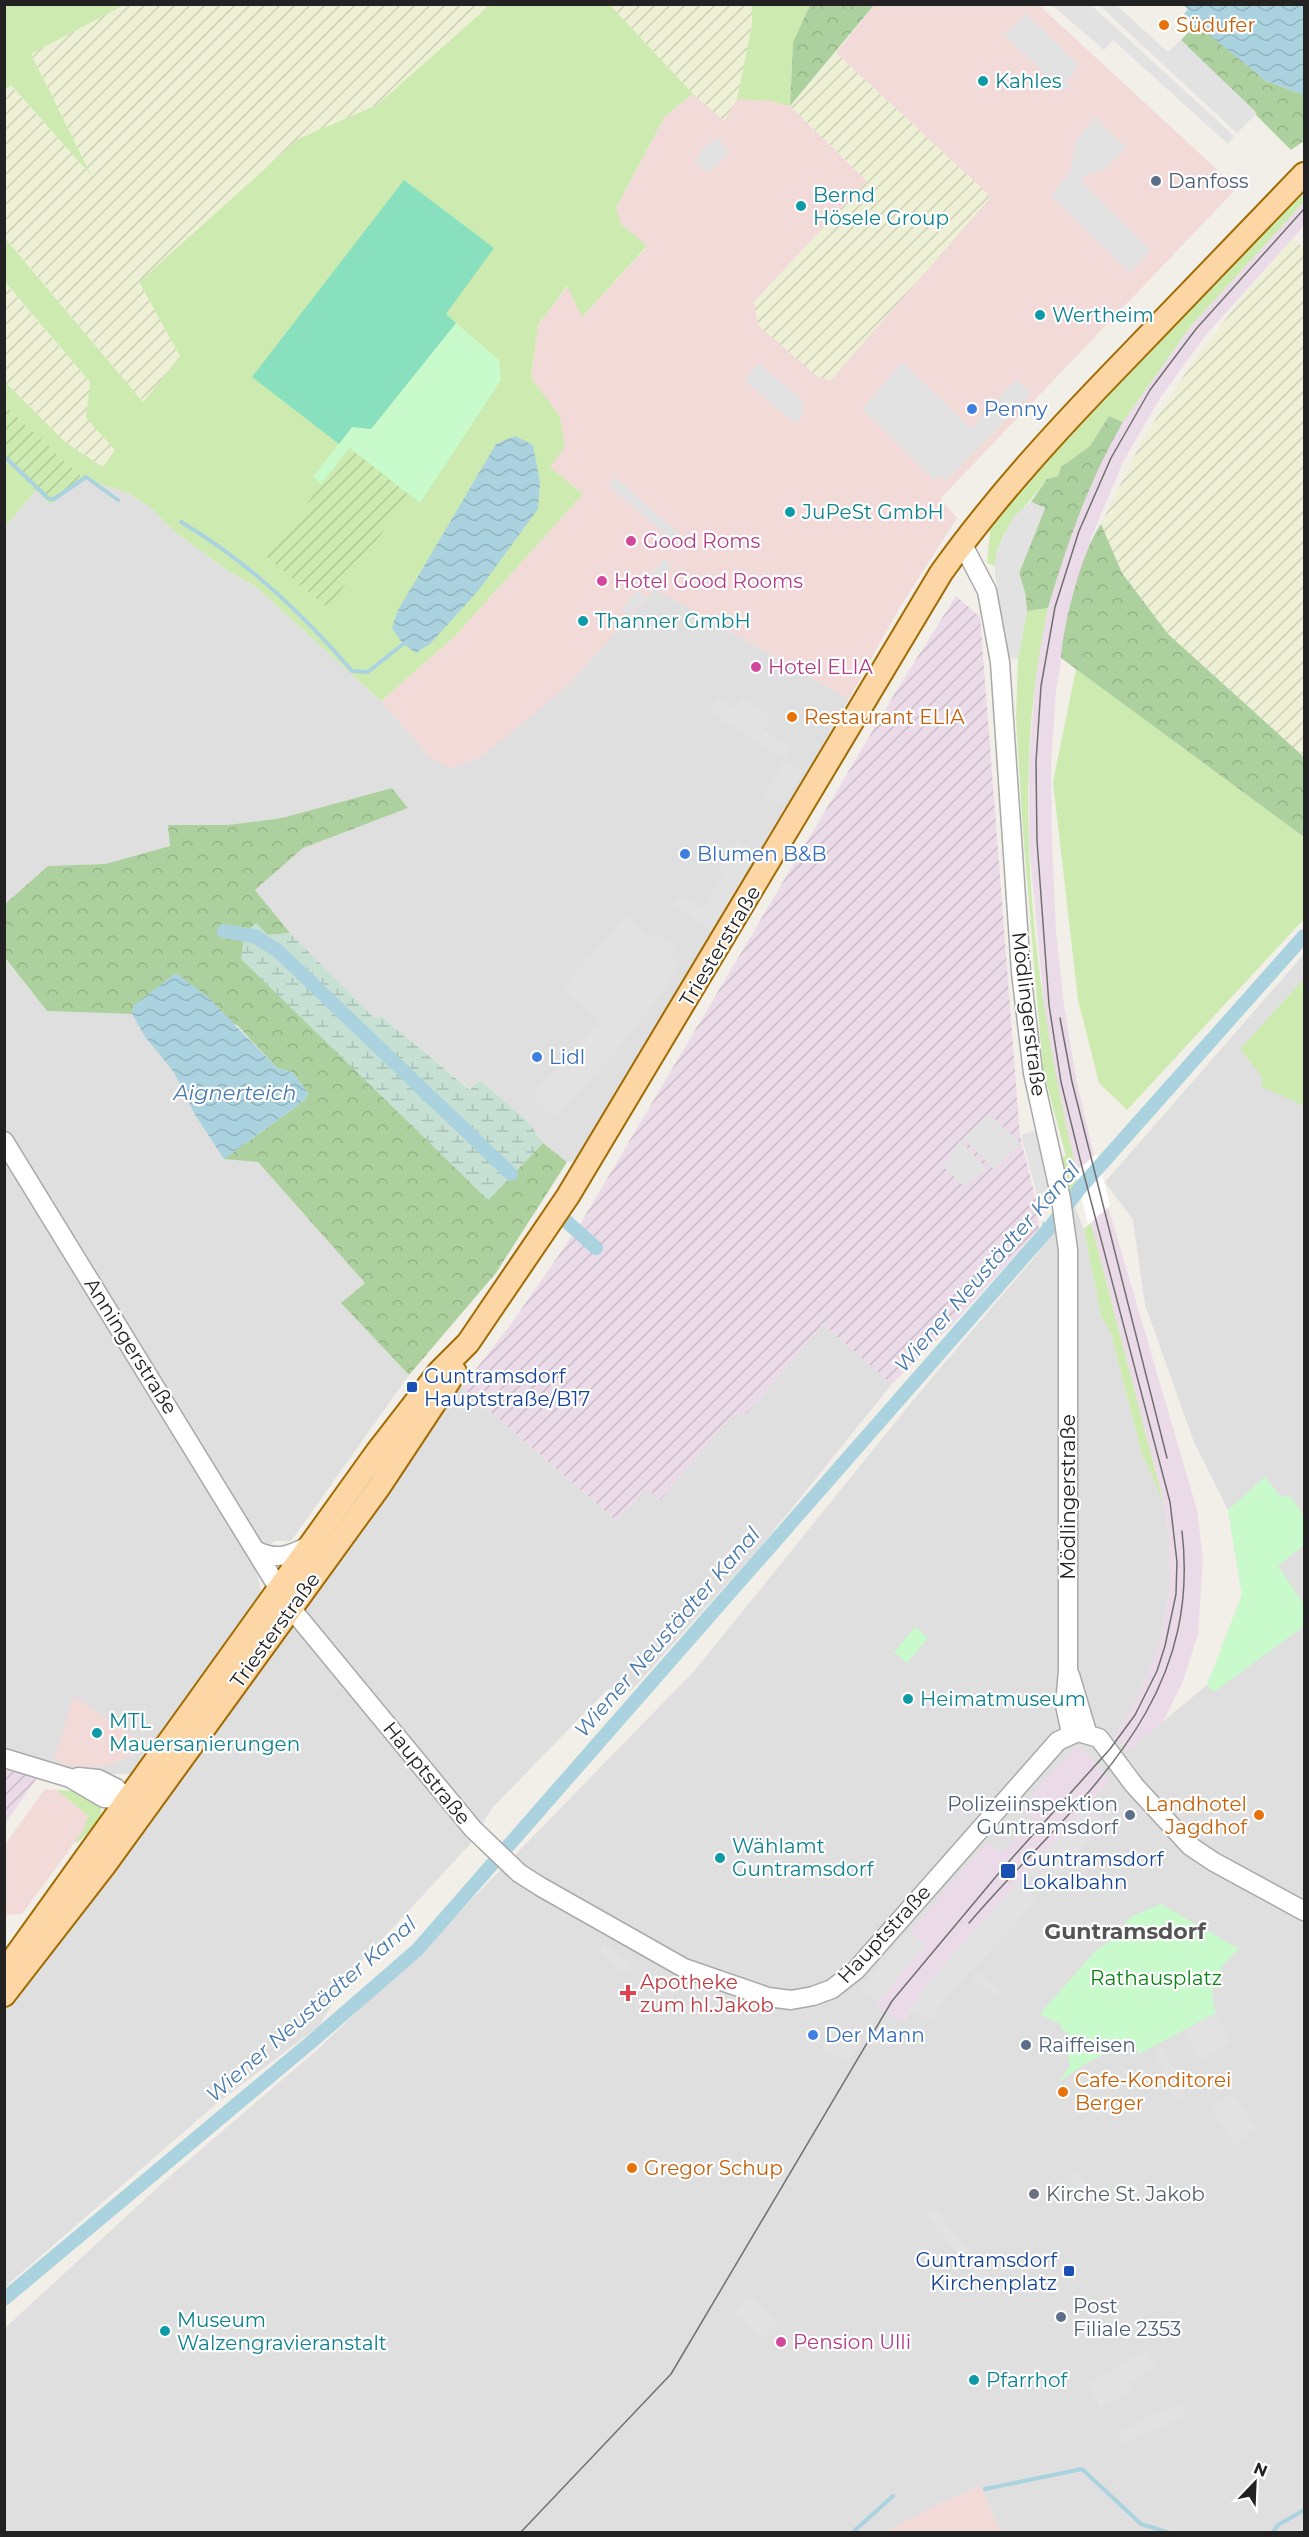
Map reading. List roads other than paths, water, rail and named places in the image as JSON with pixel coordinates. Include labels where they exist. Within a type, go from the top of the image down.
[{"type":"main road","name":"Triesterstraße","points":[[284,1598],[310,1545],[434,1379],[468,1343],[568,1196],[941,573],[962,543],[1054,433],[1305,174]]},
{"type":"main road","name":"Triesterstraße","points":[[4,1972],[134,1806],[284,1598],[410,1444],[455,1372],[468,1343]]},
{"type":"main road","name":"Triesterstraße","points":[[4,1995],[70,1912],[134,1806]]},
{"type":"street","name":"Mödlingerstraße","points":[[962,543],[987,591],[1000,662],[1021,972],[1033,1073],[1061,1199],[1066,1233],[1069,1301],[1068,1671],[1077,1690],[1079,1732]]},
{"type":"street","name":"Anningerstraße","points":[[4,1141],[284,1598]]},
{"type":"street","points":[[257,1551],[268,1556],[280,1557],[310,1545]]},
{"type":"street","name":"Hauptstraße","points":[[284,1598],[482,1839],[519,1873],[684,1968],[768,1996],[791,2000],[813,1996],[832,1989],[856,1970],[1058,1741],[1079,1732]]},
{"type":"street","points":[[1079,1732],[1099,1738],[1110,1749],[1134,1785],[1190,1846],[1214,1862],[1305,1911]]},
{"type":"street","points":[[4,1758],[70,1778],[98,1779],[116,1788],[134,1806]]},
{"type":"water","points":[[1183,5],[1304,5],[1304,95],[1266,81],[1184,14],[1188,9]]},
{"type":"water","points":[[515,436],[533,445],[540,482],[538,509],[478,591],[430,644],[416,653],[403,644],[392,628],[397,612],[496,444]]},
{"type":"water","name":"Aignerteich","points":[[176,973],[209,998],[277,1068],[292,1072],[308,1093],[305,1100],[224,1159],[194,1113],[174,1072],[145,1037],[132,1014],[134,1005]]},
{"type":"waterway","points":[[4,456],[49,499],[54,499],[86,477],[118,500]]},
{"type":"waterway","points":[[181,522],[228,553],[272,589],[314,629],[352,671],[368,672],[403,644]]},
{"type":"waterway","points":[[224,931],[254,936],[278,951],[511,1174]]},
{"type":"waterway","name":"Wiener Neustädter Kanal","points":[[4,2299],[310,2043],[417,1950],[1051,1226],[1081,1187],[1304,936]]},
{"type":"waterway","points":[[566,1221],[596,1248]]},
{"type":"waterway","points":[[961,1295],[1018,1228],[1032,1223]]},
{"type":"waterway","name":"Wiener Neustädter Kanal","points":[[1044,1224],[1051,1226]]},
{"type":"waterway","points":[[985,2489],[1082,2469],[1141,2524],[1167,2532]]},
{"type":"waterway","points":[[853,2532],[893,2496]]},
{"type":"waterway","points":[[1273,2532],[1278,2525],[1304,2510]]},
{"type":"tram line","points":[[521,2532],[671,2374],[892,2001],[1004,1867],[1110,1749],[1135,1715],[1157,1671],[1176,1594],[1177,1562],[1170,1502],[1061,1082],[1049,1005],[1037,841],[1036,762],[1041,686],[1055,607],[1079,531],[1111,458],[1150,390],[1196,329],[1304,209]]},
{"type":"tram line","points":[[1060,1018],[1072,1082],[1167,1458]]},
{"type":"tram line","points":[[969,1923],[1088,1793],[1123,1749],[1152,1702],[1172,1651],[1183,1595],[1182,1531]]},
{"type":"place","name":"Südufer","points":[[1164,25]]},
{"type":"place","name":"Kahles","points":[[983,81]]},
{"type":"place","name":"Danfoss","points":[[1156,181]]},
{"type":"place","name":"Bernd Hösele Group","points":[[801,206]]},
{"type":"place","name":"Wertheim","points":[[1040,315]]},
{"type":"place","name":"Penny","points":[[972,409]]},
{"type":"place","name":"JuPeSt GmbH","points":[[790,512]]},
{"type":"place","name":"Good Roms","points":[[631,541]]},
{"type":"place","name":"Hotel Good Rooms","points":[[602,581]]},
{"type":"place","name":"Thanner GmbH","points":[[583,621]]},
{"type":"place","name":"Hotel ELIA","points":[[756,667]]},
{"type":"place","name":"Restaurant ELIA","points":[[792,717]]},
{"type":"place","name":"Blumen B&B","points":[[685,854]]},
{"type":"place","name":"Lidl","points":[[537,1057]]},
{"type":"place","name":"Guntramsdorf Hauptstraße/B17","points":[[412,1387]]},
{"type":"place","name":"Heimatmuseum","points":[[908,1699]]},
{"type":"place","name":"MTL Mauersanierungen","points":[[97,1733]]},
{"type":"place","name":"Polizeiinspektion Guntramsdorf","points":[[1130,1815]]},
{"type":"place","name":"Landhotel Jagdhof","points":[[1259,1815]]},
{"type":"place","name":"Wählamt Guntramsdorf","points":[[720,1858]]},
{"type":"place","name":"Guntramsdorf Lokalbahn","points":[[1008,1871]]},
{"type":"place","name":"Apotheke zum hl.Jakob","points":[[628,1993]]},
{"type":"place","name":"Der Mann","points":[[813,2035]]},
{"type":"place","name":"Raiffeisen","points":[[1026,2045]]},
{"type":"place","name":"Cafe-Konditorei Berger","points":[[1063,2092]]},
{"type":"place","name":"Gregor Schup","points":[[632,2168]]},
{"type":"place","name":"Kirche St. Jakob","points":[[1034,2194]]},
{"type":"place","name":"Guntramsdorf Kirchenplatz","points":[[1069,2271]]},
{"type":"place","name":"Post Filiale 2353","points":[[1061,2317]]},
{"type":"place","name":"Museum Walzengravieranstalt","points":[[165,2331]]},
{"type":"place","name":"Pension Ulli","points":[[781,2342]]},
{"type":"place","name":"Pfarrhof","points":[[974,2380]]},
{"type":"district","name":"Guntramsdorf","points":[[1125,1931]]},
{"type":"park label","name":"Rathausplatz","points":[[1156,1978]]}]
